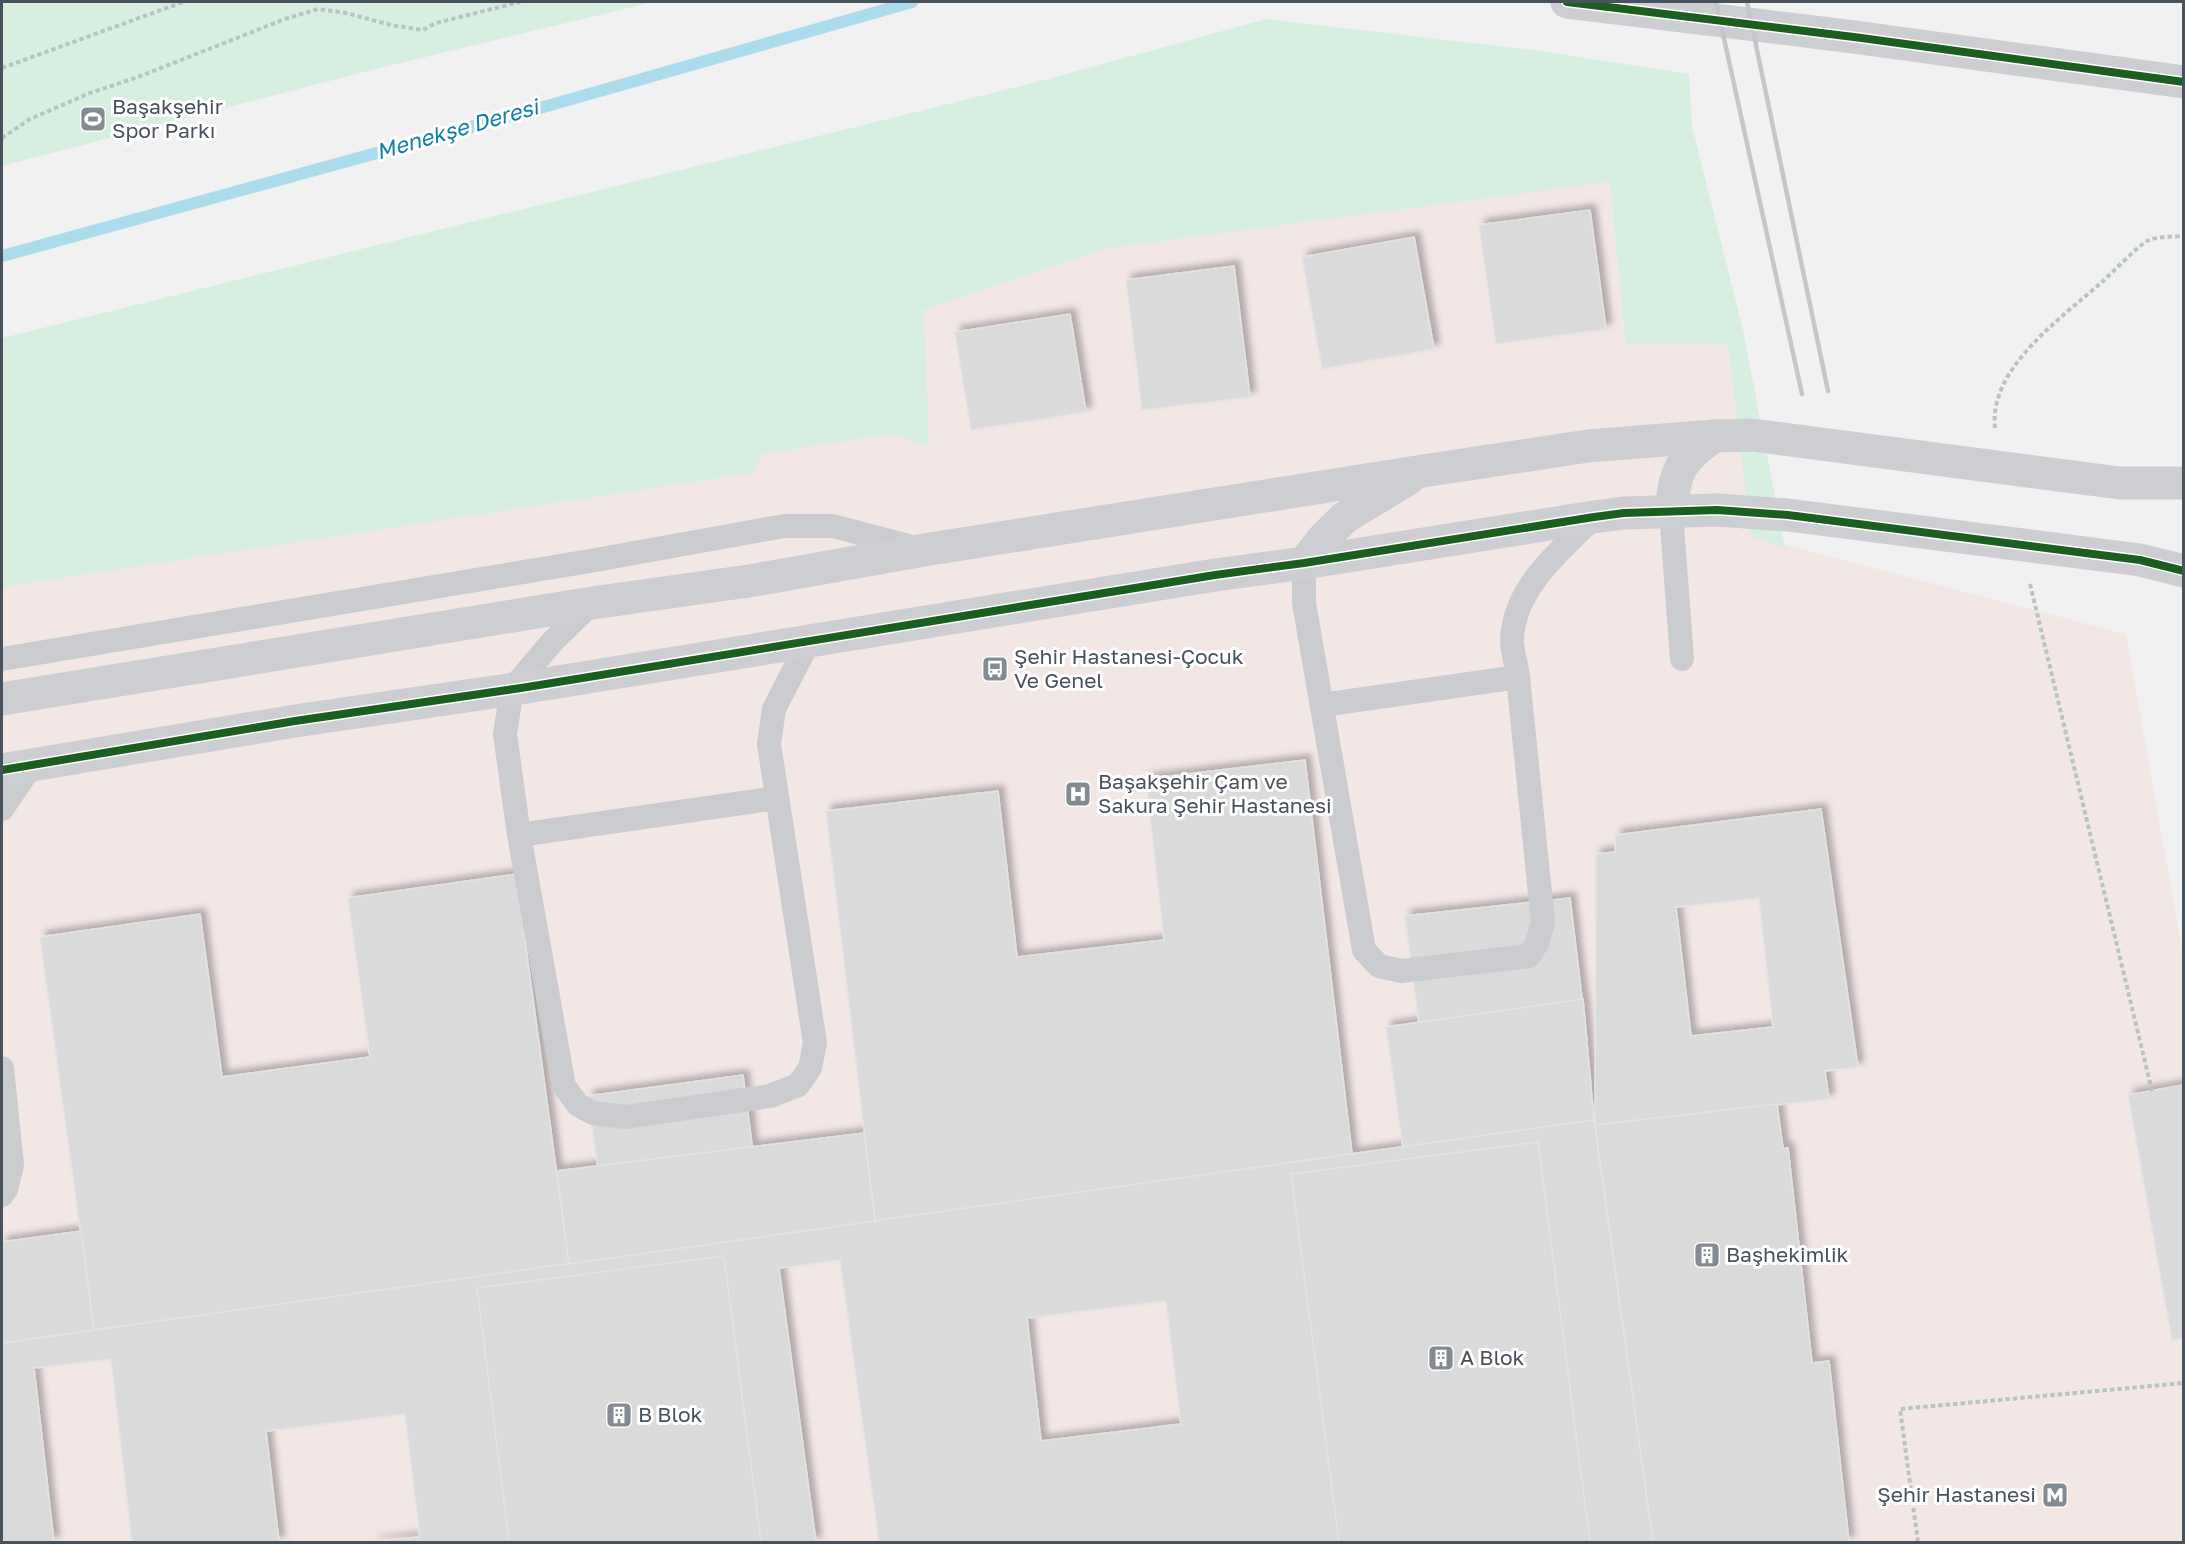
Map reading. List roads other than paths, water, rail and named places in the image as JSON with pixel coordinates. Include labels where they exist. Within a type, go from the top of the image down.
[{"type":"street","points":[[1567,2],[1854,37],[2184,82]]},
{"type":"street","points":[[2,699],[592,603],[749,581],[924,550],[1588,447],[1752,435],[2120,483],[2184,483]]},
{"type":"street","points":[[1671,512],[1673,488],[1682,463],[1694,450],[1714,436]]},
{"type":"street","points":[[1304,564],[1323,539],[1344,518],[1423,471]]},
{"type":"street","points":[[17,767],[1215,575],[1304,564],[1624,513],[1717,510],[1788,515],[2140,560],[2184,572]]},
{"type":"lane","points":[[1671,512],[1682,659]]},
{"type":"lane","points":[[1304,564],[1304,603],[1364,950],[1379,966],[1401,971],[1529,956],[1537,943],[1543,923],[1518,677],[1512,640],[1519,607],[1539,571],[1594,517]]},
{"type":"lane","points":[[2,659],[590,561],[784,526],[833,526],[924,550]]},
{"type":"lane","points":[[592,603],[553,641],[512,689],[505,734],[519,835],[564,1086],[578,1105],[593,1113],[626,1117],[770,1096],[798,1085],[810,1068],[815,1043],[769,744],[774,709],[809,641]]},
{"type":"lane","points":[[1322,705],[1518,677]]},
{"type":"lane","points":[[2,809],[17,767]]},
{"type":"lane","points":[[519,835],[777,798]]},
{"type":"lane","points":[[2,1068],[12,1165],[6,1189],[2,1195]]},
{"type":"waterway","name":"Menekşe Deresi","points":[[2,256],[540,108],[912,2]]},
{"type":"railway","points":[[1716,2],[1802,394]]},
{"type":"railway","points":[[1747,2],[1828,391]]},
{"type":"place","name":"Başakşehir Spor Parkı","points":[[93,119]]},
{"type":"place","name":"Şehir Hastanesi-Çocuk Ve Genel","points":[[995,669]]},
{"type":"place","name":"Başakşehir Çam ve Sakura Şehir Hastanesi","points":[[1078,794]]},
{"type":"place","name":"Başhekimlik","points":[[1707,1255]]},
{"type":"place","name":"A Blok","points":[[1441,1358]]},
{"type":"place","name":"B Blok","points":[[619,1415]]},
{"type":"place","name":"Şehir Hastanesi","points":[[2055,1495]]}]
